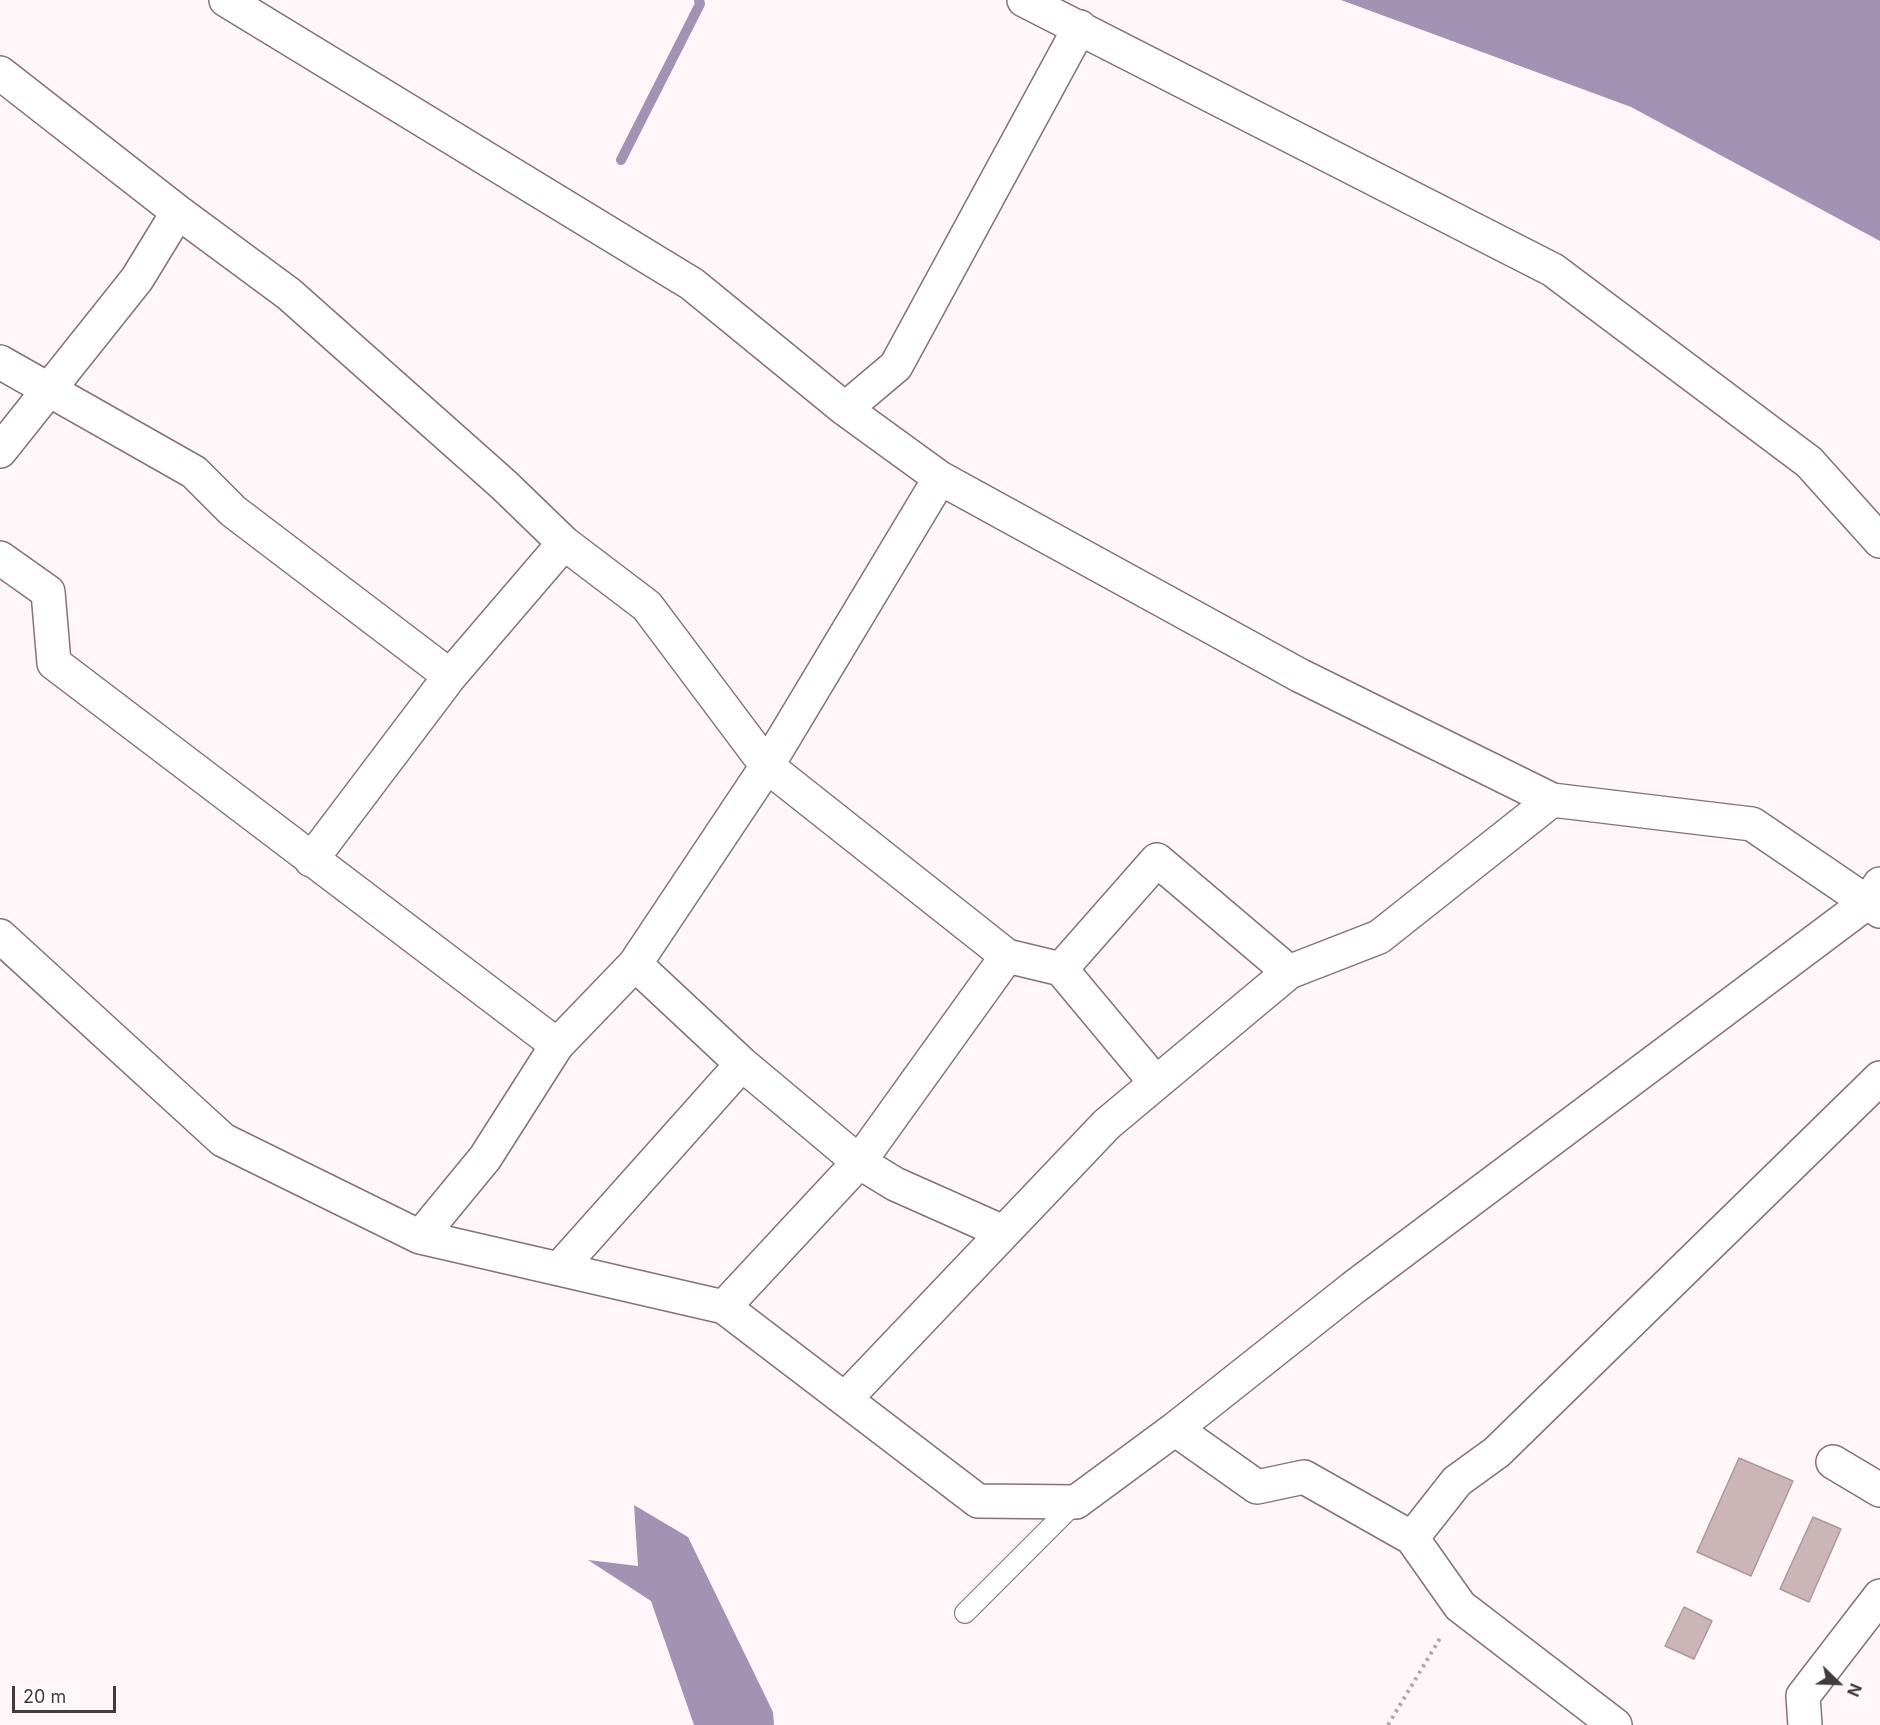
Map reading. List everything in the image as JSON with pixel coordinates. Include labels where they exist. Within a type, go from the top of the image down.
[{"type":"street","points":[[0,936],[223,1140],[420,1237],[724,1306],[978,1501],[1076,1502],[1175,1430],[1363,1280],[1876,899],[1752,824],[1552,800],[1299,675],[940,478],[845,410],[692,284],[226,0]]},
{"type":"street","points":[[1024,0],[1553,270],[1809,462],[1880,541]]},
{"type":"street","points":[[845,410],[896,366],[1080,27]]},
{"type":"street","points":[[0,72],[178,212],[289,294],[504,484],[564,543],[647,606],[767,766],[1007,956],[1061,969],[1156,1083]]},
{"type":"street","points":[[0,452],[137,279],[178,212]]},
{"type":"street","points":[[0,362],[194,472],[233,511],[450,676]]},
{"type":"street","points":[[420,1237],[485,1158],[557,1045],[635,964],[767,766],[940,478]]},
{"type":"street","points":[[311,860],[450,676],[564,543]]},
{"type":"street","points":[[0,558],[48,592],[54,663],[557,1045]]},
{"type":"street","points":[[846,1398],[1107,1124],[1289,972],[1379,937],[1552,800]]},
{"type":"street","points":[[1061,969],[1157,860],[1289,972]]},
{"type":"street","points":[[724,1306],[859,1162],[1007,956]]},
{"type":"street","points":[[635,964],[742,1064],[859,1162],[895,1184],[1003,1232]]},
{"type":"street","points":[[559,1269],[742,1064]]},
{"type":"street","points":[[1412,1538],[1457,1481],[1497,1452],[1880,1078]]},
{"type":"street","points":[[1175,1430],[1257,1487],[1304,1477],[1412,1538],[1460,1606],[1615,1725]]},
{"type":"street","points":[[1833,1462],[1880,1490]]},
{"type":"street","points":[[1805,1725],[1803,1696],[1880,1596]]},
{"type":"lane","points":[[965,1613],[1076,1502]]},
{"type":"path","points":[[1388,1725],[1460,1606]]},
{"type":"shaded area","points":[[1341,0],[1880,0],[1880,241],[1631,107]]},
{"type":"shaded area","points":[[634,1505],[688,1537],[773,1712],[774,1725],[694,1725],[651,1601],[588,1560],[638,1566]]},
{"type":"building","points":[[1739,1458],[1793,1481],[1751,1576],[1697,1552]]},
{"type":"building","points":[[1813,1517],[1841,1529],[1809,1602],[1780,1589]]},
{"type":"building","points":[[1684,1607],[1712,1621],[1694,1659],[1665,1646]]},
{"type":"waterway","points":[[621,160],[700,4],[699,0]]}]
